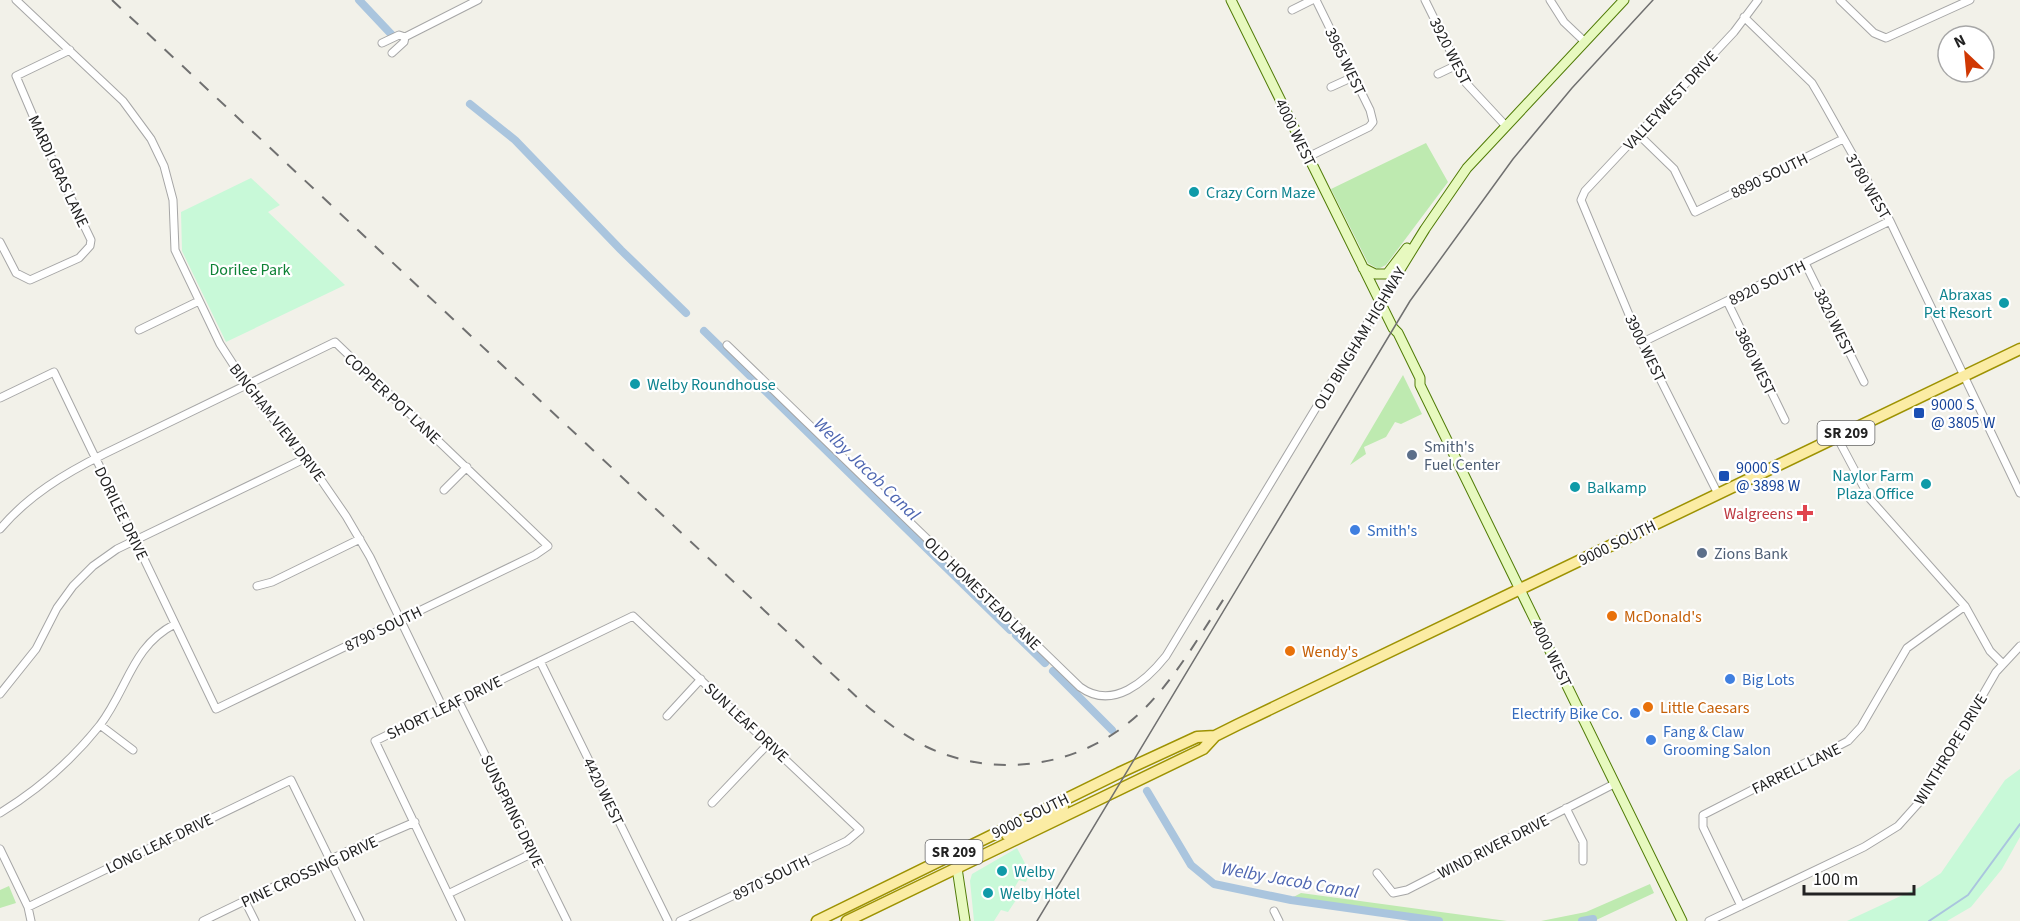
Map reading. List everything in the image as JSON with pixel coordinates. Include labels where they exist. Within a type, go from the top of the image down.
[{"type":"main road","name":"4000 WEST","points":[[1231,0],[1362,267],[1420,378],[1420,386],[1682,921]]},
{"type":"main road","name":"OLD BINGHAM HIGHWAY","points":[[1380,302],[1425,229],[1467,168],[1623,0]]},
{"type":"main road","points":[[1362,267],[1374,274],[1387,274],[1425,229]]},
{"type":"main road","name":"9000 SOUTH","points":[[847,921],[1203,749],[1215,736],[2020,349]]},
{"type":"main road","name":"9000 SOUTH","points":[[817,921],[1092,785],[1197,737],[1215,736]]},
{"type":"main road","points":[[965,921],[957,868],[960,859],[1044,817],[1092,785]]},
{"type":"street","name":"BINGHAM VIEW DRIVE","points":[[16,0],[123,101],[151,139],[164,166],[173,200],[175,250],[220,344],[246,386],[306,458],[360,539],[443,708]]},
{"type":"street","points":[[382,44],[399,35],[405,37],[478,0]]},
{"type":"street","points":[[1292,10],[1314,0]]},
{"type":"street","name":"3965 WEST","points":[[1308,158],[1373,123],[1370,110],[1314,0]]},
{"type":"street","name":"3920 WEST","points":[[1425,0],[1472,92],[1505,125]]},
{"type":"street","points":[[1550,0],[1564,22],[1584,41]]},
{"type":"street","name":"VALLEYWEST DRIVE","points":[[1581,200],[1585,191],[1734,32],[1758,0]]},
{"type":"street","points":[[1840,0],[1882,37],[1895,36],[1970,0]]},
{"type":"street","points":[[1950,0],[1953,8]]},
{"type":"street","name":"3780 WEST","points":[[1744,17],[1812,83],[1890,221],[2020,493]]},
{"type":"street","points":[[392,53],[404,42],[405,37]]},
{"type":"street","name":"MARDI GRAS LANE","points":[[0,242],[19,276],[30,280],[84,255],[90,246],[91,240],[45,144],[16,76],[70,50]]},
{"type":"street","points":[[1438,74],[1457,65]]},
{"type":"street","points":[[1331,87],[1353,77]]},
{"type":"street","name":"8890 SOUTH","points":[[1638,134],[1674,169],[1695,212],[1843,139]]},
{"type":"street","name":"3900 WEST","points":[[1581,200],[1629,316],[1718,494]]},
{"type":"street","name":"8920 SOUTH","points":[[1643,342],[1890,221]]},
{"type":"street","name":"3820 WEST","points":[[1805,263],[1864,382]]},
{"type":"street","points":[[139,330],[199,302]]},
{"type":"street","name":"OLD BINGHAM HIGHWAY","points":[[1121,694],[1145,681],[1166,656],[1380,302]]},
{"type":"street","name":"3860 WEST","points":[[1727,302],[1785,420]]},
{"type":"street","name":"COPPER POT LANE","points":[[0,530],[42,489],[96,459],[334,342],[548,546]]},
{"type":"street","name":"OLD HOMESTEAD LANE","points":[[727,345],[1080,687],[1091,692],[1121,694]]},
{"type":"street","name":"DORILEE DRIVE","points":[[0,398],[54,372],[216,709]]},
{"type":"street","points":[[1837,437],[1860,483],[1880,513],[1965,606],[1987,647],[2002,663]]},
{"type":"street","points":[[0,694],[36,649],[57,608],[72,586],[93,566],[135,541],[306,458]]},
{"type":"street","points":[[444,490],[467,467]]},
{"type":"street","points":[[256,586],[272,582],[360,539]]},
{"type":"street","name":"8790 SOUTH","points":[[216,709],[535,555],[548,546]]},
{"type":"street","name":"FARRELL LANE","points":[[1741,906],[1703,827],[1703,815],[1848,741],[1861,727],[1903,653],[1965,606]]},
{"type":"street","name":"SHORT LEAF DRIVE","points":[[462,921],[375,741],[633,616]]},
{"type":"street","name":"SUN LEAF DRIVE","points":[[633,616],[860,830]]},
{"type":"street","points":[[0,813],[52,776],[100,724],[147,643],[175,624]]},
{"type":"street","name":"WINTHROPE DRIVE","points":[[1709,921],[1864,847],[1898,826],[1924,797],[2002,663],[2020,646]]},
{"type":"street","name":"4420 WEST","points":[[540,661],[668,921]]},
{"type":"street","points":[[667,716],[701,679]]},
{"type":"street","name":"SUNSPRING DRIVE","points":[[458,700],[567,921]]},
{"type":"street","points":[[100,724],[133,750]]},
{"type":"street","points":[[712,803],[769,743]]},
{"type":"street","name":"LONG LEAF DRIVE","points":[[28,907],[291,780],[330,859]]},
{"type":"street","name":"WIND RIVER DRIVE","points":[[1377,873],[1389,891],[1399,893],[1614,784]]},
{"type":"street","points":[[1566,808],[1583,842],[1583,861]]},
{"type":"street","name":"PINE CROSSING DRIVE","points":[[203,921],[330,859],[415,822]]},
{"type":"street","name":"8970 SOUTH","points":[[680,921],[847,841],[860,830]]},
{"type":"street","points":[[0,849],[28,907],[31,921]]},
{"type":"street","points":[[450,893],[533,853]]},
{"type":"street","points":[[330,859],[360,921]]},
{"type":"street","points":[[245,901],[255,921]]},
{"type":"street","points":[[1274,911],[1279,921]]},
{"type":"green space","points":[[1426,143],[1448,182],[1386,265],[1378,269],[1368,263],[1331,189]]},
{"type":"green space","name":"Dorilee Park","points":[[251,178],[280,205],[268,212],[345,285],[226,342],[182,251],[181,212]]},
{"type":"green space","points":[[1403,375],[1422,414],[1401,424],[1395,422],[1386,437],[1364,447],[1366,454],[1350,465]]},
{"type":"green space","points":[[2020,769],[2020,837],[2002,869],[1971,907],[1947,921],[1847,921],[1920,887],[1941,873],[2005,780]]},
{"type":"green space","points":[[1017,848],[1030,873],[1026,882],[1019,880],[1010,895],[1016,900],[1008,912],[1001,910],[994,921],[974,921],[970,881],[972,874]]},
{"type":"green space","points":[[1650,884],[1654,893],[1594,921],[1541,921],[1586,912]]},
{"type":"green space","points":[[9,886],[16,903],[0,908],[0,890]]},
{"type":"green space","points":[[1301,893],[1507,921],[1422,921],[1286,901]]},
{"type":"waterway","name":"Welby Jacob Canal","points":[[359,0],[392,35]]},
{"type":"waterway","name":"Welby Jacob Canal","points":[[470,104],[515,140],[621,250],[686,313]]},
{"type":"waterway","name":"Welby Jacob Canal","points":[[704,331],[1010,630]]},
{"type":"waterway","name":"Welby Jacob Canal","points":[[1016,635],[1045,663]]},
{"type":"waterway","name":"Welby Jacob Canal","points":[[1053,671],[1112,730]]},
{"type":"waterway","name":"Welby Jacob Canal","points":[[1147,791],[1191,865],[1214,884],[1291,900],[1439,921]]},
{"type":"waterway","points":[[1929,921],[1968,895],[2020,824]]},
{"type":"waterway","name":"Welby Jacob Canal","points":[[1582,921],[1593,919]]},
{"type":"tram line","points":[[1037,921],[1410,301],[1513,159],[1572,88],[1653,0]]},
{"type":"railway","points":[[112,0],[860,700],[892,726],[927,747],[955,757],[983,763],[1012,765],[1068,756],[1094,745],[1119,730],[1154,698],[1188,655],[1227,594]]},
{"type":"place","name":"Crazy Corn Maze","points":[[1194,192]]},
{"type":"place","name":"Abraxas Pet Resort","points":[[2004,303]]},
{"type":"place","name":"Welby Roundhouse","points":[[635,384]]},
{"type":"place","name":"9000 S @ 3805 W","points":[[1919,413]]},
{"type":"place","name":"Smith's Fuel Center","points":[[1412,455]]},
{"type":"place","name":"9000 S @ 3898 W","points":[[1724,476]]},
{"type":"place","name":"Naylor Farm Plaza Office","points":[[1926,484]]},
{"type":"place","name":"Balkamp","points":[[1575,487]]},
{"type":"place","name":"Walgreens","points":[[1805,513]]},
{"type":"place","name":"Smith's","points":[[1355,530]]},
{"type":"place","name":"Zions Bank","points":[[1702,553]]},
{"type":"place","name":"McDonald's","points":[[1612,616]]},
{"type":"place","name":"Wendy's","points":[[1290,651]]},
{"type":"place","name":"Big Lots","points":[[1730,679]]},
{"type":"place","name":"Little Caesars","points":[[1648,707]]},
{"type":"place","name":"Electrify Bike Co.","points":[[1635,713]]},
{"type":"place","name":"Fang & Claw Grooming Salon","points":[[1651,740]]},
{"type":"place","name":"Welby","points":[[1002,871]]},
{"type":"place","name":"Welby Hotel","points":[[988,893]]}]
